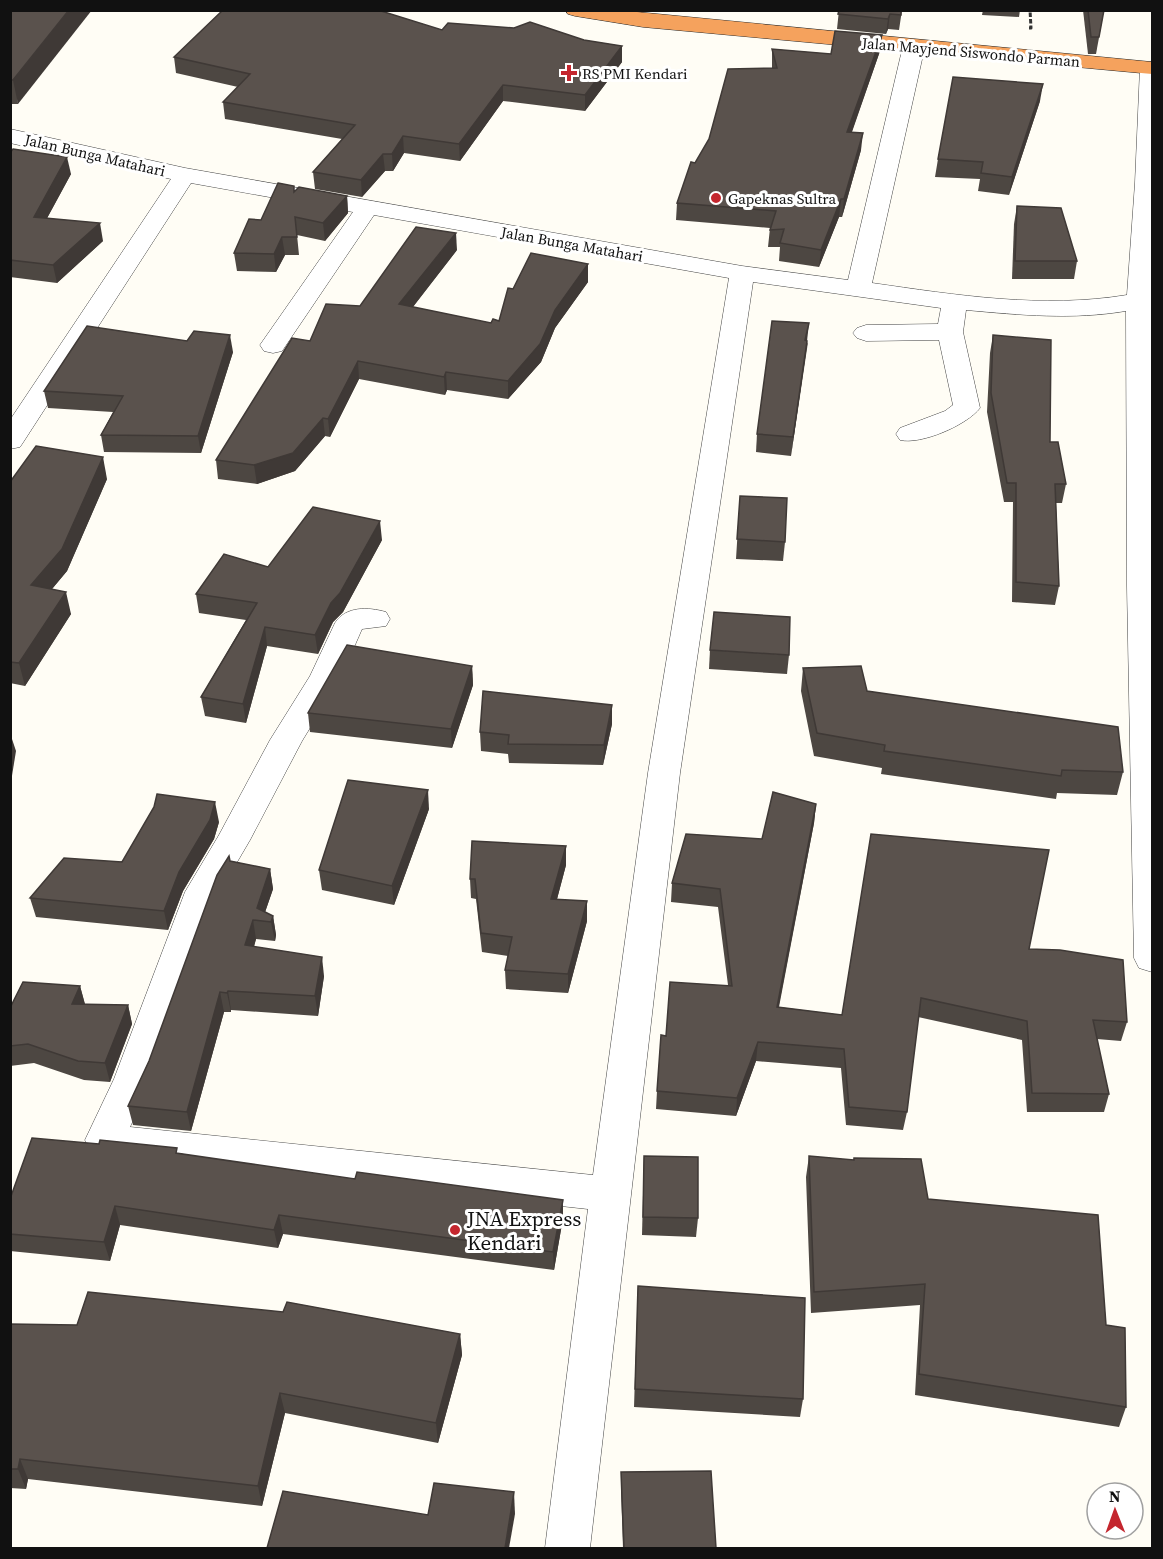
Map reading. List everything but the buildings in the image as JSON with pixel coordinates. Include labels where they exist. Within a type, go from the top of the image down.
[{"type":"highway","name":"Jalan Mayjend Siswondo Parman","points":[[575,10],[643,21],[1152,68]]},
{"type":"street","points":[[858,289],[914,46]]},
{"type":"street","points":[[1152,68],[1144,290],[1152,955]]},
{"type":"street","name":"Jalan Bunga Matahari","points":[[13,140],[185,176],[367,209],[742,273],[955,303],[1074,309],[1144,290]]},
{"type":"street","points":[[10,441],[185,176]]},
{"type":"street","points":[[273,345],[367,209]]},
{"type":"street","points":[[567,1548],[609,1194],[664,773],[742,273]]},
{"type":"street","points":[[910,434],[955,417],[966,408],[950,332],[955,303]]},
{"type":"street","points":[[866,333],[950,332]]},
{"type":"street","points":[[375,619],[361,618],[350,622],[325,677],[286,740],[202,892],[133,1079],[104,1140],[609,1194]]},
{"type":"place","name":"RS PMI Kendari","points":[[569,73]]},
{"type":"place","name":"Gapeknas Sultra","points":[[716,198]]},
{"type":"place","name":"JNA Express Kendari","points":[[455,1230]]}]
